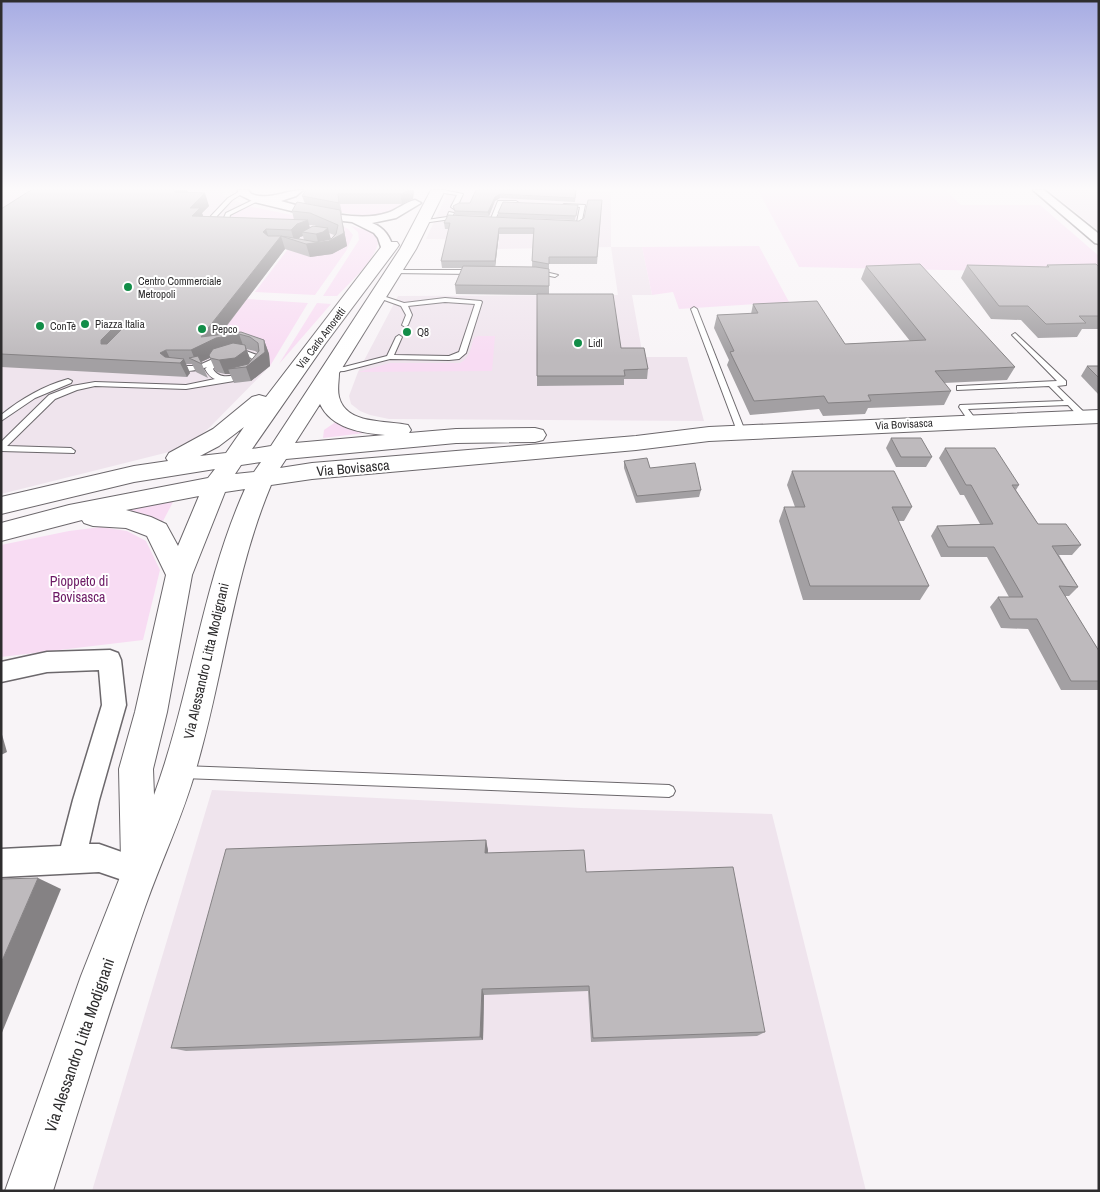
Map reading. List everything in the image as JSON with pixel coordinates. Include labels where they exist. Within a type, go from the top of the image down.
[{"type":"street","points":[[387,246],[388,250]]},
{"type":"street","name":"Via Carlo Amoretti","points":[[216,484],[318,340],[390,246]]},
{"type":"street","name":"Via Carlo Amoretti","points":[[278,452],[409,246]]},
{"type":"street","points":[[134,474],[200,448],[222,435],[258,402],[318,340]]},
{"type":"street","points":[[330,371],[328,396],[333,410],[340,417],[361,424],[389,429],[456,436]]},
{"type":"street","name":"Via Bovisasca","points":[[1,532],[102,507],[216,484],[312,472],[636,443],[741,431],[973,421],[1084,412]]},
{"type":"street","name":"Via Bovisasca","points":[[1,506],[134,474],[278,452],[456,436],[709,434]]},
{"type":"street","name":"Via Alessandro Litta Modignani","points":[[29,1191],[140,872],[179,771],[202,687],[224,585],[244,517],[262,478],[278,452]]},
{"type":"street","name":"Via Alessandro Litta Modignani","points":[[140,872],[136,770],[151,712],[179,575],[216,484]]},
{"type":"street","points":[[38,522],[103,517],[147,524],[158,530],[179,575]]},
{"type":"street","points":[[1,672],[47,662],[110,660],[114,705],[86,800],[72,858]]},
{"type":"street","points":[[2,865],[72,858],[99,858],[140,872]]},
{"type":"lane","points":[[393,272],[480,272]]},
{"type":"lane","points":[[527,272],[555,275]]},
{"type":"lane","points":[[330,371],[390,357],[449,358],[456,357],[462,353],[479,302],[445,300],[404,305],[378,296]]},
{"type":"lane","points":[[404,305],[409,315],[405,325]]},
{"type":"lane","points":[[694,309],[741,431]]},
{"type":"lane","points":[[960,388],[1063,383],[1015,334]]},
{"type":"lane","points":[[390,357],[400,337]]},
{"type":"lane","points":[[1,448],[52,397],[75,388],[94,384],[186,387],[240,377],[253,371],[252,358],[228,355],[198,368],[173,368]]},
{"type":"lane","points":[[215,361],[209,369],[213,376],[225,379]]},
{"type":"lane","points":[[1,419],[20,402],[40,391],[68,381]]},
{"type":"lane","points":[[1051,384],[1084,412]]},
{"type":"lane","points":[[1,448],[71,451]]},
{"type":"lane","points":[[179,771],[669,791]]},
{"type":"shaded area","name":"Centro Commerciale Metropoli","points":[[1,246],[347,246],[332,254],[310,257],[285,249],[206,352],[246,346],[269,354],[270,366],[209,428],[185,448],[1,494]]},
{"type":"shaded area","points":[[498,246],[611,246],[611,247],[498,249]]},
{"type":"shaded area","points":[[611,247],[642,247],[652,295],[632,295],[643,357],[687,357],[704,421],[389,419],[370,415],[360,411],[351,404],[349,396],[358,372],[398,296],[618,295]]},
{"type":"shaded area","points":[[212,790],[581,808],[772,814],[866,1191],[92,1191]]},
{"type":"green space","points":[[314,246],[348,246],[315,295],[255,292],[288,249],[293,252]]},
{"type":"green space","points":[[355,246],[377,246],[370,261],[337,296],[323,296]]},
{"type":"green space","points":[[759,246],[789,302],[679,309],[673,292],[652,295],[642,247]]},
{"type":"green space","points":[[788,246],[1087,246],[1099,256],[1099,273],[799,267]]},
{"type":"green space","points":[[247,299],[308,303],[270,366],[269,354],[246,346],[206,352]]},
{"type":"green space","points":[[317,303],[331,304],[279,364],[284,356]]},
{"type":"green space","points":[[478,336],[495,336],[492,371],[358,372],[390,363],[460,363],[468,355],[474,338]]},
{"type":"green space","points":[[340,419],[373,432],[323,438],[324,430]]},
{"type":"green space","points":[[174,500],[162,523],[125,512],[127,510]]},
{"type":"green space","name":"Pioppeto di Bovisasca","points":[[101,527],[127,531],[146,541],[160,570],[143,640],[1,657],[1,545],[69,531]]},
{"type":"building","points":[[1,246],[273,246],[201,337],[241,332],[264,340],[265,352],[246,367],[228,369],[248,364],[259,351],[258,343],[250,337],[239,334],[216,338],[191,350],[166,350],[160,353],[165,357],[184,359],[180,363],[1,354]],"holes":[[[118,323],[124,325],[107,344],[101,344],[101,340]]]},
{"type":"building","points":[[445,246],[497,246],[495,261],[441,261]]},
{"type":"building","points":[[533,246],[598,246],[597,257],[549,257],[549,264],[532,261]]},
{"type":"building","points":[[920,264],[1015,367],[935,371],[951,391],[868,395],[871,401],[828,403],[824,396],[754,401],[730,352],[734,351],[717,315],[758,313],[753,304],[817,301],[845,344],[926,340],[866,266]]},
{"type":"building","points":[[1096,264],[1099,267],[1099,316],[1079,316],[1086,323],[1046,324],[1028,306],[999,306],[967,265],[1049,267],[1047,265]]},
{"type":"building","points":[[463,266],[536,267],[549,269],[549,286],[455,285]]},
{"type":"building","name":"Lidl","points":[[537,294],[613,294],[621,348],[644,348],[648,369],[624,370],[625,376],[537,376]]},
{"type":"building","points":[[233,343],[245,345],[246,350],[235,358],[219,360],[210,358],[209,355],[213,349]]},
{"type":"building","points":[[198,356],[202,364],[189,358]]},
{"type":"building","points":[[1087,366],[1099,366],[1099,378]]},
{"type":"building","points":[[891,438],[921,438],[932,457],[901,457]]},
{"type":"building","points":[[945,448],[995,448],[1019,485],[1012,485],[1038,524],[1066,524],[1081,545],[1052,546],[1078,587],[1059,586],[1099,651],[1099,681],[1071,681],[1037,619],[1010,619],[998,597],[1023,597],[994,547],[948,547],[937,526],[993,524],[971,485],[966,485]]},
{"type":"building","points":[[647,458],[650,468],[695,463],[701,490],[637,496],[624,461]]},
{"type":"building","points":[[792,471],[894,471],[912,507],[892,507],[929,586],[810,586],[784,507],[805,507]]},
{"type":"building","points":[[486,840],[485,853],[584,850],[586,872],[733,867],[765,1032],[593,1038],[589,986],[482,989],[480,1037],[171,1048],[226,849]]},
{"type":"building","points":[[38,878],[1,963],[1,879]]},
{"type":"place","name":"Centro Commerciale Metropoli","points":[[128,287]]},
{"type":"place","name":"Piazza Italia","points":[[85,324]]},
{"type":"place","name":"ConTè","points":[[40,326]]},
{"type":"place","name":"Pepco","points":[[202,329]]},
{"type":"place","name":"Q8","points":[[407,332]]},
{"type":"place","name":"Lidl","points":[[578,343]]}]
